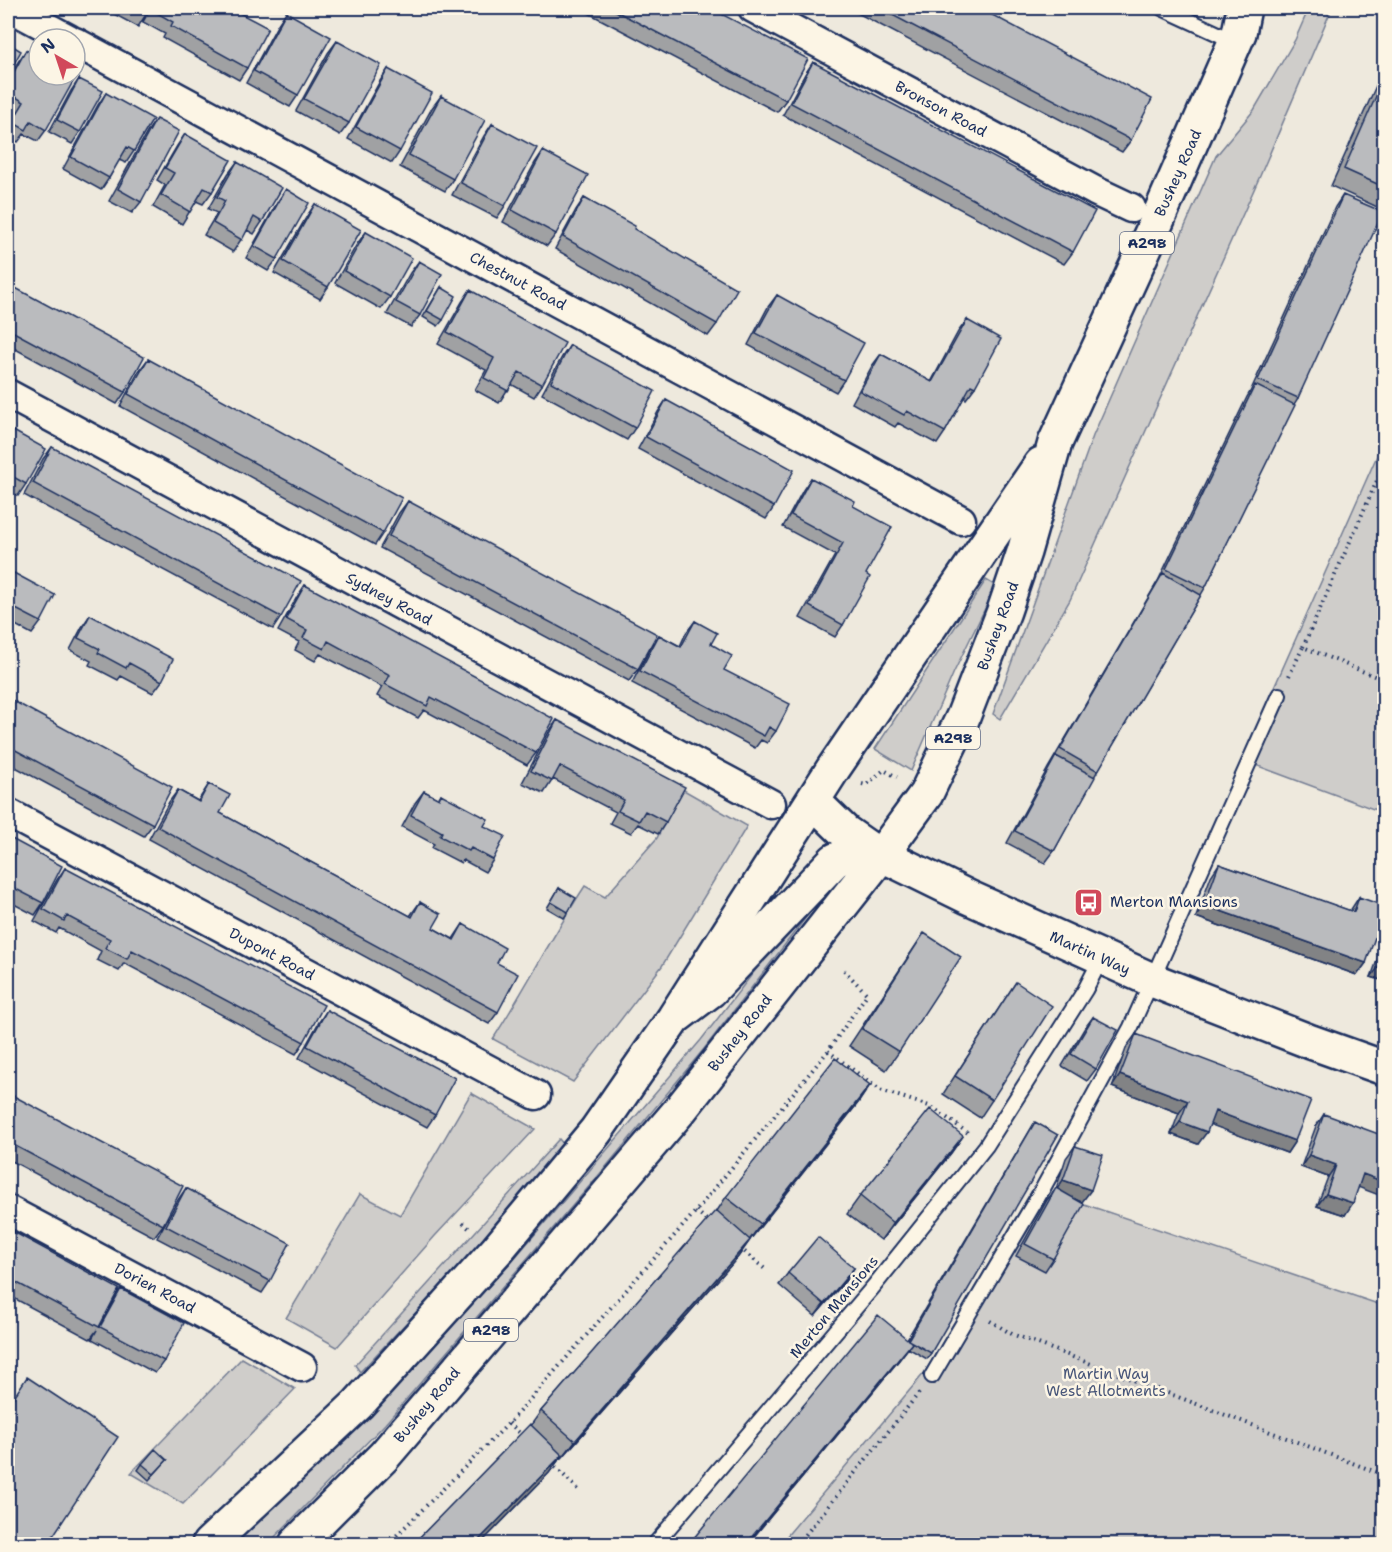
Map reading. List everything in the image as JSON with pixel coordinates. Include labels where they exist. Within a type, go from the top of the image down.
[{"type":"main road","name":"Bushey Road","points":[[302,1542],[384,1456],[680,1110],[875,851],[926,794],[963,717],[1008,601],[1055,443],[1158,221],[1240,27],[1263,8]]},
{"type":"main road","name":"Bushey Road","points":[[209,1545],[358,1404],[497,1250],[596,1131],[674,1018],[833,769],[1055,443]]},
{"type":"main road","name":"Martin Way","points":[[814,802],[845,832],[875,851],[968,897],[1152,981],[1384,1068]]},
{"type":"main road","name":"Bushey Road","points":[[674,1018],[711,990],[835,860],[875,851]]},
{"type":"street","points":[[11,8],[47,27]]},
{"type":"street","name":"Bronson Road","points":[[753,8],[1095,191],[1131,208]]},
{"type":"street","name":"Chestnut Road","points":[[87,48],[961,520]]},
{"type":"street","name":"Sydney Road","points":[[8,394],[771,804]]},
{"type":"street","name":"Dupont Road","points":[[8,813],[536,1095]]},
{"type":"street","name":"Dorien Road","points":[[8,1210],[302,1367]]},
{"type":"lane","points":[[1162,8],[1240,27]]},
{"type":"lane","points":[[933,1376],[1047,1180],[1131,1027],[1246,765],[1279,696]]},
{"type":"lane","name":"Merton Mansions","points":[[655,1545],[874,1286],[986,1146],[1085,990],[1101,959]]},
{"type":"path","points":[[1279,696],[1384,465]]},
{"type":"path","points":[[1303,647],[1384,680]]},
{"type":"path","points":[[855,782],[866,785],[884,770],[905,782]]},
{"type":"path","points":[[388,1545],[509,1423],[696,1210],[828,1051],[867,994],[841,966]]},
{"type":"path","points":[[828,1051],[880,1090],[932,1107],[986,1146]]},
{"type":"path","points":[[696,1210],[713,1225]]},
{"type":"path","points":[[740,1248],[766,1270]]},
{"type":"path","points":[[971,1310],[1012,1334],[1384,1475]]},
{"type":"path","points":[[798,1545],[933,1376]]},
{"type":"path","points":[[509,1423],[526,1440]]},
{"type":"path","points":[[543,1456],[578,1489]]},
{"type":"green space","points":[[1309,8],[1332,8],[1260,176],[1070,600],[1000,719],[993,714],[1093,436],[1216,156],[1254,110],[1295,40]]},
{"type":"green space","points":[[1384,440],[1384,813],[1242,760]]},
{"type":"green space","points":[[986,580],[996,586],[954,672],[911,771],[875,749]]},
{"type":"green space","points":[[682,789],[747,826],[662,966],[573,1082],[493,1039],[585,886],[605,897],[657,838]]},
{"type":"green space","points":[[821,898],[704,1049],[385,1424],[268,1544],[231,1544],[379,1405],[512,1261],[701,1040],[810,900]]},
{"type":"green space","points":[[471,1093],[535,1129],[435,1236],[337,1347],[286,1318],[360,1194],[400,1215]]},
{"type":"green space","points":[[559,1139],[566,1147],[469,1256],[360,1372],[355,1365]]},
{"type":"green space","name":"Martin Way West Allotments","points":[[1034,1187],[1384,1306],[1384,1544],[780,1544],[925,1372]]},
{"type":"green space","points":[[242,1358],[295,1389],[183,1504],[131,1473]]},
{"type":"building","points":[[133,8],[150,8],[146,15]]},
{"type":"building","points":[[153,8],[230,8],[268,28],[247,68],[171,26],[173,22],[152,10]]},
{"type":"building","points":[[610,8],[710,8],[808,59],[786,100]]},
{"type":"building","points":[[879,8],[979,8],[1152,99],[1131,140]]},
{"type":"building","points":[[286,12],[331,37],[298,95],[254,71]]},
{"type":"building","points":[[337,41],[381,65],[349,123],[304,99]]},
{"type":"building","points":[[8,43],[21,51],[8,74]]},
{"type":"building","points":[[26,50],[27,87],[70,87],[46,130],[31,121],[26,130],[12,122],[24,102],[8,92],[8,83]]},
{"type":"building","points":[[813,62],[1095,211],[1073,252],[791,103]]},
{"type":"building","points":[[388,69],[432,93],[400,151],[356,127]]},
{"type":"building","points":[[1384,78],[1384,187],[1344,169]]},
{"type":"building","points":[[87,83],[103,91],[80,132],[57,120],[75,87],[87,87]]},
{"type":"building","points":[[106,93],[153,119],[134,151],[127,147],[109,178],[71,157]]},
{"type":"building","points":[[441,96],[485,120],[453,179],[409,155]]},
{"type":"building","points":[[156,119],[179,131],[141,202],[118,189]]},
{"type":"building","points":[[492,124],[537,148],[505,206],[461,183]]},
{"type":"building","points":[[185,134],[231,160],[212,192],[204,188],[190,212],[161,195],[174,173],[165,168]]},
{"type":"building","points":[[543,151],[588,175],[556,234],[512,210]]},
{"type":"building","points":[[237,162],[282,188],[262,222],[254,217],[242,240],[213,223],[225,201],[217,197]]},
{"type":"building","points":[[286,189],[309,203],[277,259],[254,246]]},
{"type":"building","points":[[1343,195],[1383,212],[1298,398],[1258,380]]},
{"type":"building","points":[[584,198],[635,226],[634,229],[737,289],[717,324],[563,237]]},
{"type":"building","points":[[315,204],[361,230],[328,287],[283,261]]},
{"type":"building","points":[[366,232],[412,258],[390,297],[344,271]]},
{"type":"building","points":[[419,261],[442,274],[420,315],[396,302]]},
{"type":"building","points":[[8,284],[144,357],[125,392],[8,329]]},
{"type":"building","points":[[441,287],[456,296],[443,320],[427,311]]},
{"type":"building","points":[[470,290],[565,343],[542,385],[519,372],[508,391],[484,378],[494,358],[447,332]]},
{"type":"building","points":[[777,295],[864,343],[844,380],[756,333]]},
{"type":"building","points":[[967,320],[1001,339],[975,387],[971,385],[945,432],[907,411],[904,415],[860,391],[881,354],[932,382]]},
{"type":"building","points":[[570,345],[655,391],[635,428],[551,382]]},
{"type":"building","points":[[148,359],[402,498],[383,533],[128,394]]},
{"type":"building","points":[[1255,385],[1295,405],[1205,588],[1166,569]]},
{"type":"building","points":[[666,400],[794,470],[774,507],[646,437]]},
{"type":"building","points":[[8,428],[46,449],[26,484],[8,474]]},
{"type":"building","points":[[52,447],[301,581],[281,617],[33,483]]},
{"type":"building","points":[[811,478],[855,501],[853,506],[892,527],[866,574],[870,577],[843,625],[809,606],[843,543],[791,515]]},
{"type":"building","points":[[408,501],[657,634],[638,669],[389,536]]},
{"type":"building","points":[[12,572],[55,595],[41,622],[8,605],[8,580]]},
{"type":"building","points":[[1163,573],[1201,595],[1098,771],[1060,749]]},
{"type":"building","points":[[305,585],[554,719],[536,753],[431,697],[427,706],[385,684],[390,675],[328,641],[324,649],[303,638],[307,630],[286,619]]},
{"type":"building","points":[[90,615],[173,659],[162,681],[129,663],[126,668],[98,653],[100,649],[78,638]]},
{"type":"building","points":[[695,621],[717,633],[711,644],[732,656],[724,670],[790,704],[776,731],[769,727],[764,736],[640,671],[659,635],[681,647]]},
{"type":"building","points":[[8,698],[172,787],[153,824],[8,746]]},
{"type":"building","points":[[557,720],[685,787],[666,822],[645,811],[639,821],[618,811],[624,800],[560,766],[552,781],[531,771]]},
{"type":"building","points":[[1056,756],[1095,777],[1054,851],[1015,831]]},
{"type":"building","points":[[209,784],[230,795],[220,813],[412,917],[420,902],[441,914],[433,928],[454,940],[463,924],[505,948],[497,963],[518,974],[498,1012],[158,827],[178,790],[199,802]]},
{"type":"building","points":[[424,791],[439,799],[441,794],[488,819],[484,826],[505,836],[493,860],[471,848],[469,851],[440,836],[442,832],[411,815]]},
{"type":"building","points":[[8,837],[62,866],[43,903],[8,885]]},
{"type":"building","points":[[1219,864],[1354,912],[1359,897],[1384,906],[1384,912],[1366,963],[1204,905]]},
{"type":"building","points":[[65,868],[324,1005],[304,1042],[132,950],[127,959],[105,948],[110,939],[67,916],[64,921],[43,909]]},
{"type":"building","points":[[559,888],[576,898],[568,912],[551,902]]},
{"type":"building","points":[[924,933],[961,957],[899,1052],[862,1029]]},
{"type":"building","points":[[1384,952],[1384,966],[1380,965]]},
{"type":"building","points":[[1016,982],[1052,1006],[992,1100],[955,1076]]},
{"type":"building","points":[[327,1010],[455,1078],[435,1115],[307,1046]]},
{"type":"building","points":[[1093,1017],[1118,1030],[1096,1069],[1071,1054]]},
{"type":"building","points":[[1136,1034],[1311,1100],[1295,1141],[1215,1111],[1207,1132],[1180,1122],[1188,1101],[1120,1075]]},
{"type":"building","points":[[835,1058],[870,1085],[761,1224],[726,1197]]},
{"type":"building","points":[[8,1093],[183,1186],[163,1225],[8,1142]]},
{"type":"building","points":[[930,1109],[963,1136],[893,1223],[860,1196]]},
{"type":"building","points":[[1324,1114],[1384,1136],[1384,1182],[1363,1174],[1353,1203],[1326,1194],[1336,1165],[1309,1155]]},
{"type":"building","points":[[1035,1122],[1058,1135],[931,1353],[908,1340]]},
{"type":"building","points":[[1075,1146],[1103,1155],[1091,1190],[1063,1180]]},
{"type":"building","points":[[186,1188],[290,1243],[270,1281],[166,1226]]},
{"type":"building","points":[[1056,1188],[1084,1204],[1053,1259],[1025,1244]]},
{"type":"building","points":[[716,1210],[750,1240],[575,1441],[541,1411]]},
{"type":"building","points":[[8,1229],[119,1289],[99,1327],[8,1278]]},
{"type":"building","points":[[818,1237],[854,1268],[824,1304],[788,1273]]},
{"type":"building","points":[[121,1289],[184,1323],[164,1361],[100,1327]]},
{"type":"building","points":[[878,1315],[912,1343],[745,1545],[699,1545],[693,1539]]},
{"type":"building","points":[[27,1377],[118,1437],[47,1545],[8,1545],[8,1406]]},
{"type":"building","points":[[530,1424],[562,1455],[474,1545],[467,1543],[466,1545],[412,1545]]},
{"type":"building","points":[[155,1449],[167,1460],[154,1474],[142,1464]]},
{"type":"place","name":"Merton Mansions","points":[[1089,902]]}]
